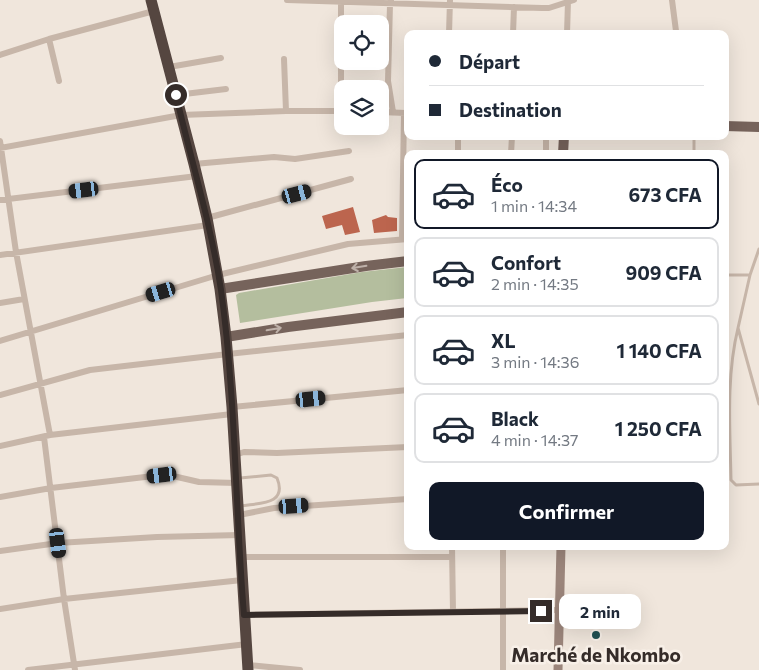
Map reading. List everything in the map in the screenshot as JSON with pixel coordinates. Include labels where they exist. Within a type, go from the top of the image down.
[{"type":"highway","points":[[153,6],[197,176],[218,275],[228,354],[248,667]]},
{"type":"main road","points":[[729,126],[759,127]]},
{"type":"main road","points":[[220,289],[404,261]]},
{"type":"main road","points":[[226,337],[404,312]]},
{"type":"street","points":[[287,0],[341,3],[450,3],[542,8],[554,3],[571,1],[567,30]]},
{"type":"street","points":[[672,0],[676,30]]},
{"type":"street","points":[[391,2],[388,81],[393,112]]},
{"type":"street","points":[[341,3],[342,80]]},
{"type":"street","points":[[449,30],[450,3]]},
{"type":"street","points":[[0,55],[153,6]]},
{"type":"street","points":[[513,30],[514,7]]},
{"type":"street","points":[[49,39],[59,81]]},
{"type":"street","points":[[169,67],[221,58]]},
{"type":"street","points":[[284,59],[286,111]]},
{"type":"street","points":[[176,95],[226,88]]},
{"type":"street","points":[[74,667],[64,599],[40,384],[29,332],[0,146],[181,115],[286,111],[334,112]]},
{"type":"street","points":[[389,112],[404,113]]},
{"type":"street","points":[[194,164],[274,157],[295,159],[349,151]]},
{"type":"street","points":[[0,200],[197,176]]},
{"type":"street","points":[[0,255],[208,222],[351,179]]},
{"type":"street","points":[[0,341],[218,275],[348,244],[404,239]]},
{"type":"street","points":[[0,303],[24,299]]},
{"type":"street","points":[[0,395],[90,370],[404,335]]},
{"type":"street","points":[[0,446],[47,436],[232,410],[404,390]]},
{"type":"street","points":[[235,455],[244,452],[277,453],[404,447]]},
{"type":"street","points":[[0,497],[51,488],[162,475],[199,482],[237,480]]},
{"type":"street","points":[[238,511],[404,499]]},
{"type":"street","points":[[0,551],[58,543],[157,537],[240,535]]},
{"type":"street","points":[[452,550],[453,612]]},
{"type":"street","points":[[503,550],[503,670]]},
{"type":"street","points":[[558,670],[561,550]]},
{"type":"street","points":[[241,558],[452,557]]},
{"type":"street","points":[[0,609],[64,599],[242,580]]},
{"type":"street","points":[[244,615],[560,610]]},
{"type":"street","points":[[28,670],[74,667],[247,644]]},
{"type":"street","points":[[248,667],[300,670]]},
{"type":"lane","points":[[759,249],[750,276],[732,356],[730,410],[731,480],[736,485],[759,484]]},
{"type":"lane","points":[[729,275],[750,276]]},
{"type":"lane","points":[[738,328],[759,404]]},
{"type":"lane","points":[[237,480],[271,475],[277,478],[279,482],[279,494],[276,499],[238,511]]},
{"type":"green space","points":[[404,267],[404,298],[240,323],[236,295],[239,293],[362,272]]},
{"type":"building","points":[[353,207],[360,232],[345,235],[342,225],[326,229],[322,216]]},
{"type":"building","points":[[386,215],[397,218],[397,231],[374,233],[372,220]]},
{"type":"place","name":"Marché de Nkombo","points":[[596,635]]},
{"type":"route","points":[[176,95],[207,218],[220,289],[232,407],[244,615],[338,612],[541,611]]}]
